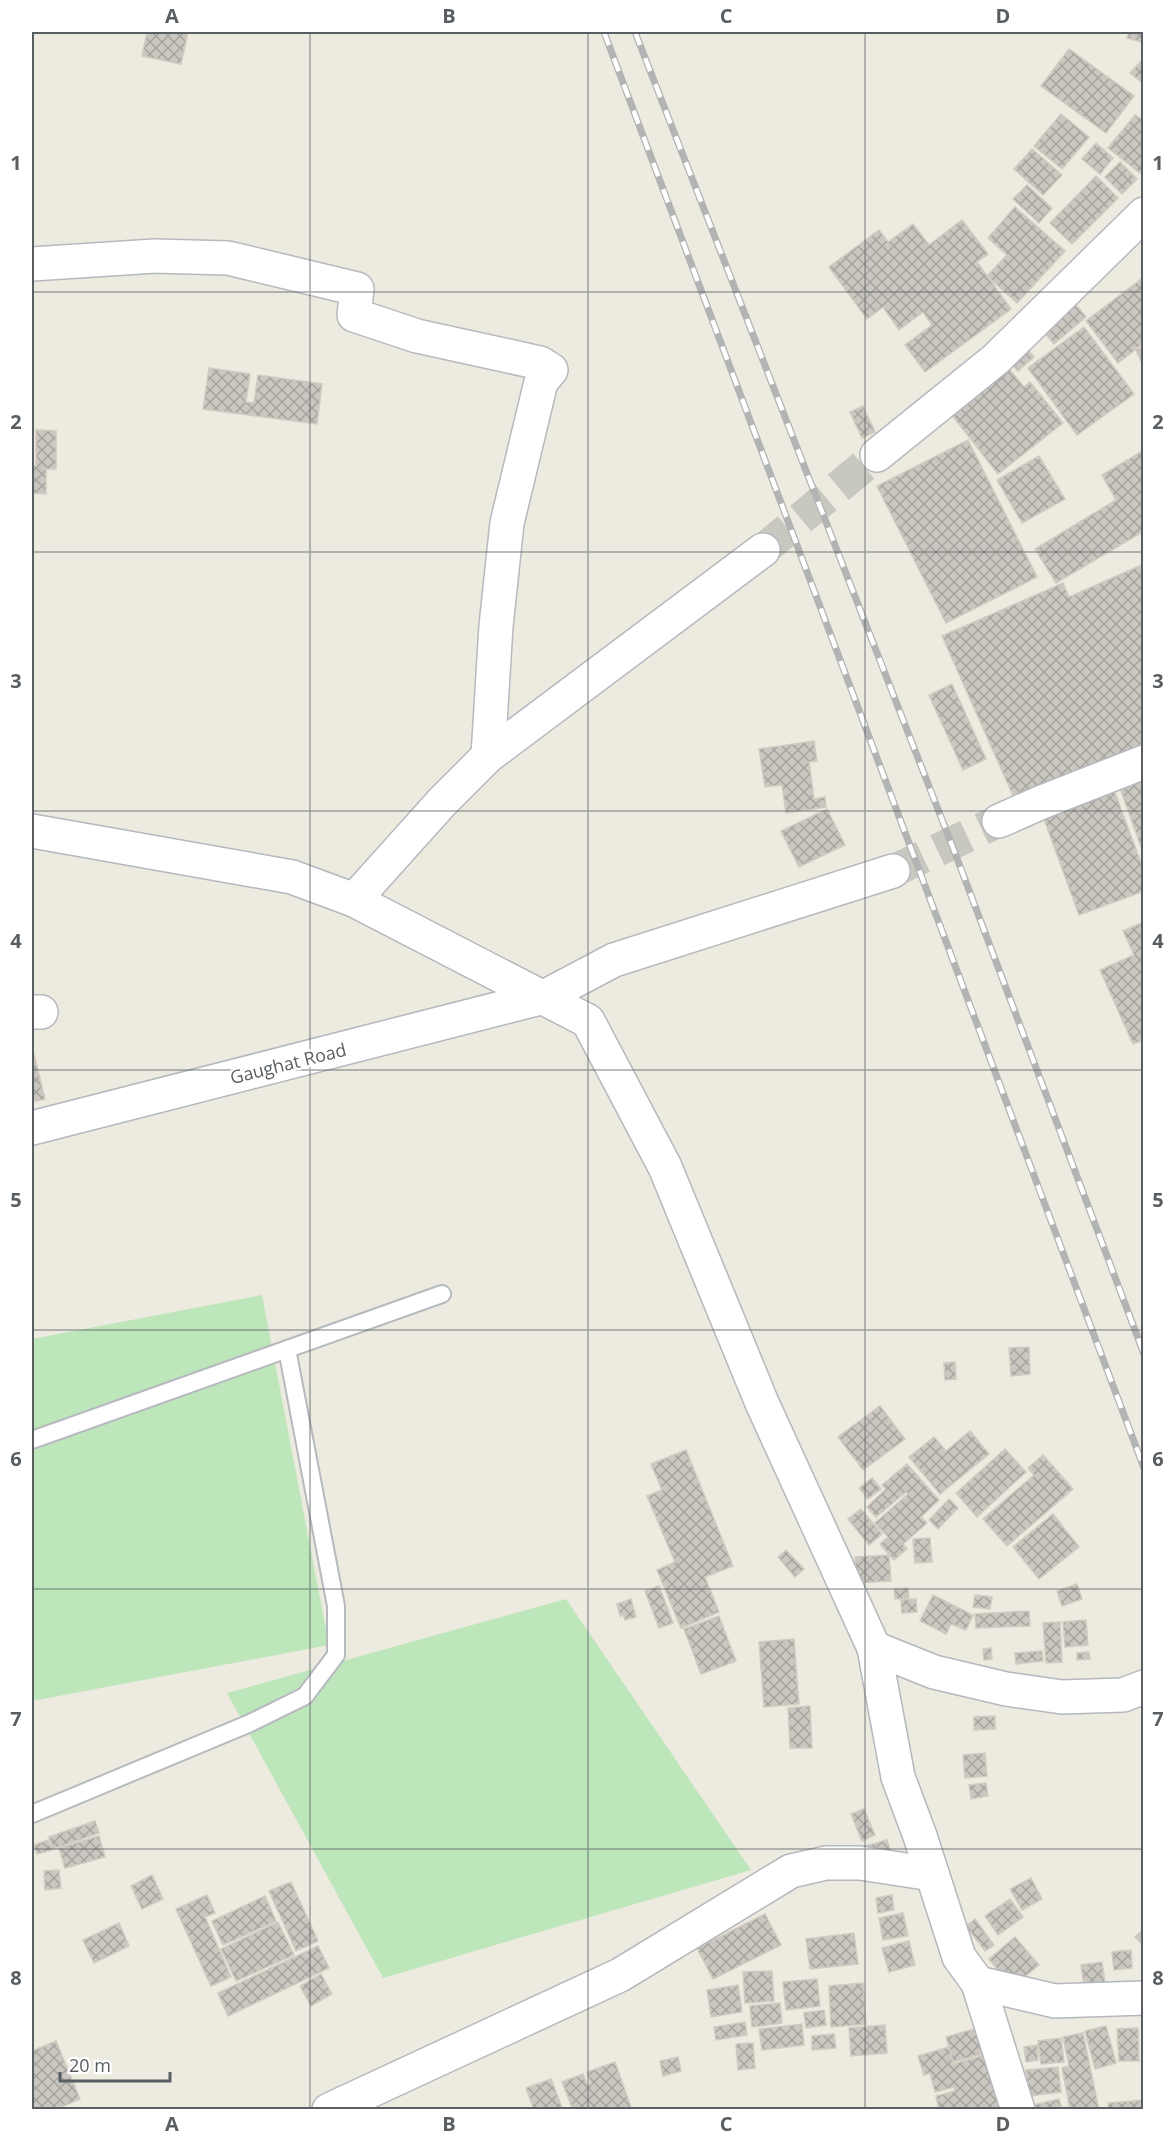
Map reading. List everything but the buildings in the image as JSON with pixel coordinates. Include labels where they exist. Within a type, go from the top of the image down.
[{"type":"street","points":[[877,454],[996,359],[1143,214]]},
{"type":"street","points":[[32,264],[155,256],[228,258],[357,289],[354,315],[417,336],[540,363],[551,370],[541,381],[507,523],[496,626],[488,756]]},
{"type":"street","points":[[354,900],[442,802],[488,756],[762,550]]},
{"type":"street","points":[[999,821],[1143,762]]},
{"type":"street","points":[[32,831],[292,877],[354,900],[588,1021],[665,1167],[762,1403],[874,1648],[898,1777],[959,1957],[978,1983],[1018,2109]]},
{"type":"street","name":"Gaughat Road","points":[[32,1128],[544,997],[614,960],[893,871]]},
{"type":"street","points":[[874,1648],[934,1672],[1006,1689],[1062,1697],[1123,1695],[1143,1687]]},
{"type":"street","points":[[329,2109],[620,1975],[791,1871],[826,1863],[860,1863],[932,1874]]},
{"type":"street","points":[[978,1983],[1055,2001],[1143,1998]]},
{"type":"lane","points":[[32,1440],[442,1294]]},
{"type":"lane","points":[[32,1814],[248,1724],[305,1696],[336,1655],[336,1606],[287,1349]]},
{"type":"green space","points":[[262,1295],[329,1645],[32,1701],[32,1339]]},
{"type":"green space","points":[[566,1599],[751,1870],[383,1978],[227,1693]]},
{"type":"tunnel","points":[[763,550],[877,455]]},
{"type":"tunnel","points":[[893,871],[999,821]]},
{"type":"railway","points":[[604,32],[1144,1468]]},
{"type":"railway","points":[[635,32],[955,853],[1144,1354]]}]
